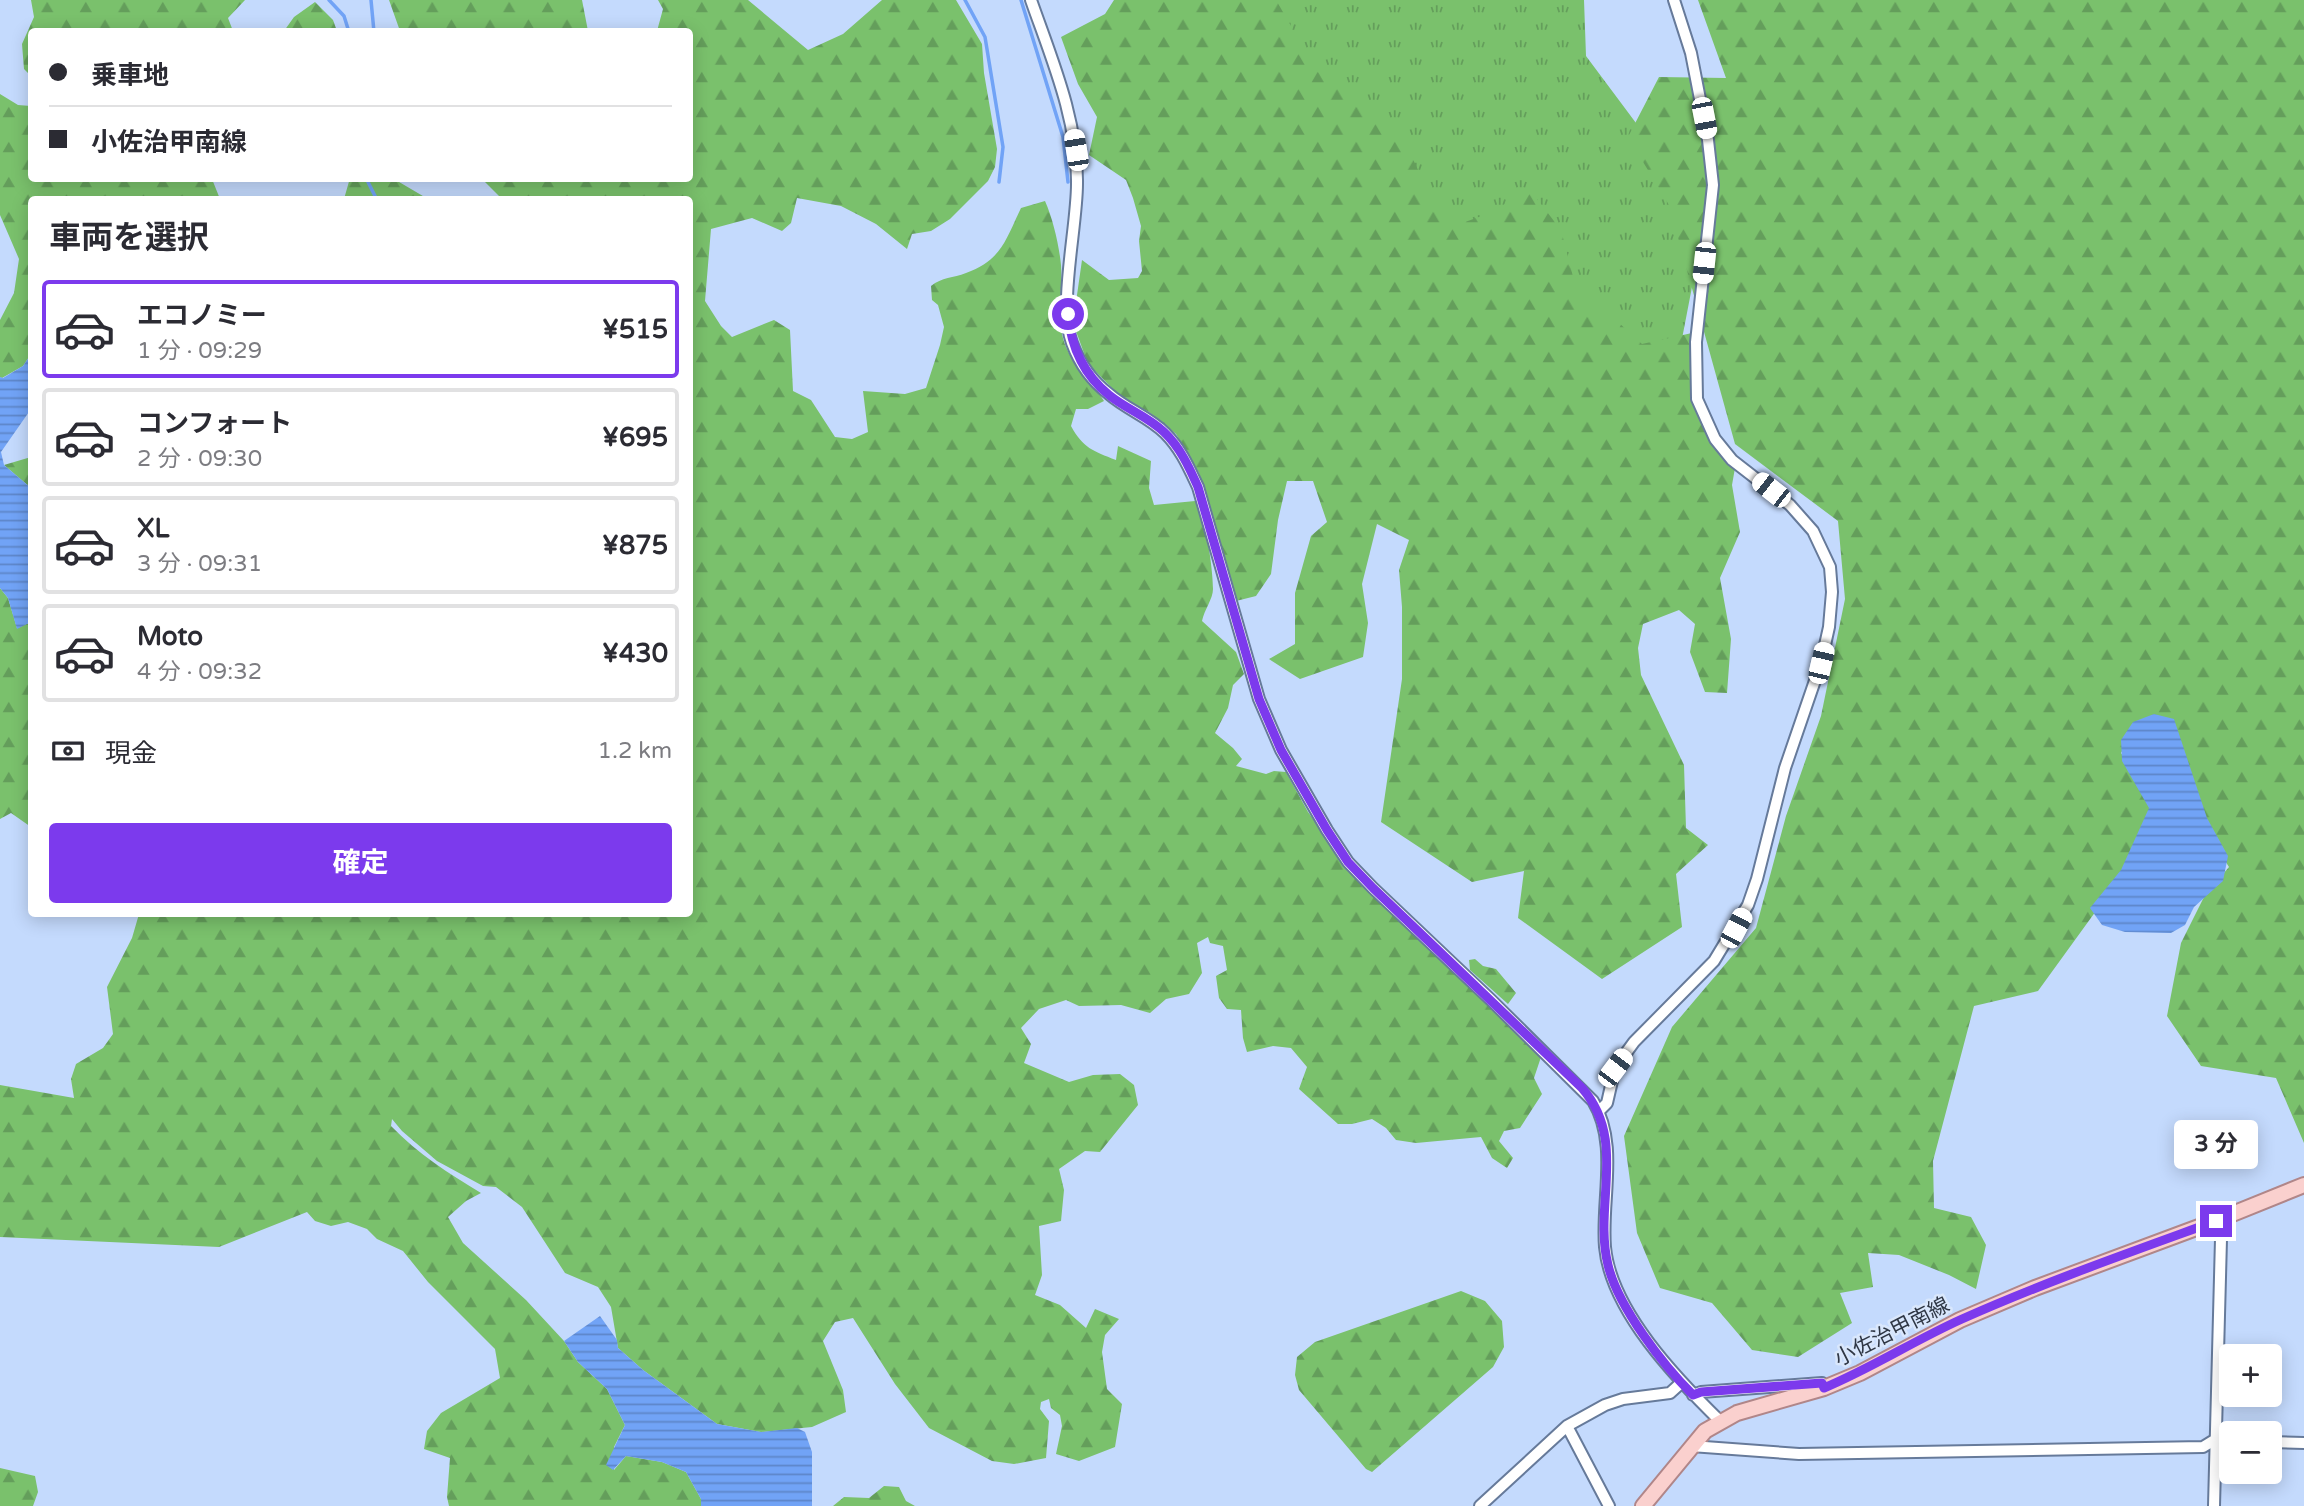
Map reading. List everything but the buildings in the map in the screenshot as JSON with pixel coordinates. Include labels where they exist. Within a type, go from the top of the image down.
[{"type":"main road","name":"小佐治甲南線","points":[[1643,1506],[1705,1431],[1737,1413],[1824,1388],[1860,1373],[1959,1320],[2304,1185]]},
{"type":"street","points":[[1031,0],[1056,68],[1076,150],[1077,185],[1068,314],[1071,341],[1080,360],[1093,379],[1109,395],[1150,420],[1165,433],[1189,466],[1198,487],[1249,668],[1264,710],[1281,750],[1348,862],[1582,1088],[1599,1111],[1606,1140],[1605,1245],[1614,1283],[1641,1330],[1681,1383],[1721,1422]]},
{"type":"street","points":[[1599,1111],[1607,1103],[1615,1068],[1634,1042],[1714,961],[1748,905],[1785,768],[1821,663],[1829,627],[1832,592],[1830,567],[1814,531],[1790,505],[1732,460],[1715,439],[1697,399],[1696,342],[1713,185],[1708,140],[1691,53],[1674,0]]},
{"type":"street","points":[[2214,1506],[2221,1239],[2216,1221]]},
{"type":"street","points":[[1480,1506],[1567,1426],[1605,1405],[1623,1399],[1670,1393],[1681,1383]]},
{"type":"street","points":[[1693,1395],[1701,1392],[1822,1383],[1824,1388]]},
{"type":"street","points":[[1567,1426],[1609,1506]]},
{"type":"street","points":[[1691,1446],[1799,1454],[1904,1454],[2203,1447],[2219,1439]]},
{"type":"street","points":[[2282,1442],[2304,1443]]},
{"type":"green space","points":[[31,0],[245,0],[228,18],[232,28],[29,28],[34,17]]},
{"type":"green space","points":[[389,0],[582,0],[587,28],[399,28]]},
{"type":"green space","points":[[658,0],[748,0],[808,50],[843,34],[882,0],[956,0],[982,44],[984,73],[997,149],[995,167],[988,181],[950,219],[931,231],[912,234],[907,249],[876,224],[841,206],[797,198],[791,223],[782,231],[752,218],[711,229],[705,301],[721,326],[732,337],[774,320],[790,330],[793,391],[811,400],[835,437],[852,439],[868,432],[863,391],[905,394],[926,388],[944,327],[938,305],[932,300],[931,286],[988,262],[1006,239],[1021,208],[1045,201],[1060,257],[1060,317],[1063,337],[1074,362],[1104,401],[1088,409],[1076,409],[1071,426],[1084,444],[1101,454],[1116,460],[1118,446],[1151,461],[1149,488],[1154,505],[1195,501],[1199,508],[1206,530],[1213,589],[1202,621],[1236,652],[1244,674],[1233,685],[1228,708],[1215,733],[1242,759],[1236,766],[1266,774],[1274,771],[1286,772],[1308,812],[1347,865],[1541,1057],[1534,1078],[1542,1094],[1520,1128],[1504,1131],[1499,1141],[1513,1158],[1507,1168],[1492,1158],[1481,1137],[1416,1143],[1396,1140],[1386,1128],[1372,1119],[1338,1124],[1299,1089],[1307,1067],[1291,1048],[1273,1046],[1247,1052],[1241,1010],[1227,1009],[1219,998],[1216,976],[1227,970],[1223,946],[1210,943],[1208,937],[1197,943],[1202,973],[1189,994],[1166,999],[1150,1013],[1121,1005],[1079,1006],[1066,1000],[1039,1009],[1021,1028],[1031,1044],[1024,1063],[1069,1082],[1093,1075],[1120,1074],[1134,1085],[1138,1105],[1100,1152],[1085,1151],[1059,1169],[1064,1190],[1061,1221],[1039,1226],[1042,1275],[1035,1295],[1060,1305],[1086,1328],[1095,1309],[1119,1319],[1105,1335],[1102,1352],[1107,1389],[1122,1404],[1115,1447],[1079,1461],[1056,1454],[1062,1426],[1060,1415],[1051,1408],[1049,1399],[1041,1402],[1040,1409],[1049,1421],[1046,1458],[1014,1464],[992,1461],[929,1428],[895,1384],[853,1318],[835,1322],[823,1341],[843,1390],[846,1412],[812,1427],[761,1432],[717,1424],[643,1370],[618,1348],[611,1307],[598,1287],[565,1273],[522,1207],[496,1187],[483,1186],[437,1161],[392,1119],[391,1126],[412,1145],[481,1193],[466,1201],[448,1217],[463,1243],[526,1300],[564,1341],[578,1362],[607,1389],[625,1425],[614,1447],[614,1470],[626,1456],[662,1462],[686,1472],[701,1499],[701,1506],[449,1506],[447,1497],[450,1458],[424,1449],[427,1431],[441,1413],[500,1378],[495,1349],[428,1282],[403,1251],[377,1239],[367,1229],[348,1222],[331,1226],[315,1221],[307,1212],[219,1247],[0,1237],[0,1085],[74,1098],[71,1079],[76,1064],[103,1048],[113,1034],[107,987],[132,938],[138,917],[693,917],[693,196],[499,196],[485,182],[693,182],[693,28],[658,28],[663,9]]},
{"type":"green space","points":[[1114,0],[1276,0],[1317,71],[1410,153],[1436,208],[1457,225],[1487,214],[1530,190],[1561,230],[1578,296],[1618,322],[1642,344],[1692,333],[1692,397],[1735,468],[1732,485],[1740,532],[1720,578],[1731,639],[1727,693],[1705,692],[1690,652],[1695,624],[1679,610],[1643,624],[1638,648],[1641,675],[1684,765],[1686,828],[1708,845],[1676,874],[1682,927],[1602,979],[1518,918],[1524,871],[1472,882],[1381,822],[1402,679],[1399,570],[1409,540],[1377,524],[1362,584],[1368,623],[1363,657],[1300,679],[1269,659],[1295,644],[1295,593],[1311,536],[1327,522],[1313,481],[1287,481],[1278,520],[1271,574],[1256,596],[1236,601],[1199,473],[1176,434],[1149,412],[1123,399],[1088,364],[1073,323],[1082,260],[1109,280],[1138,278],[1142,271],[1139,241],[1141,226],[1126,180],[1089,155],[1097,117],[1078,84],[1061,37],[1105,14]]},
{"type":"green space","points":[[1257,0],[1584,0],[1586,56],[1677,178],[1697,261],[1681,344],[1646,361],[1418,219]]},
{"type":"green space","points":[[1698,0],[2304,0],[2304,1143],[2276,1078],[2201,1066],[2167,1016],[2181,943],[2205,895],[2229,867],[2138,723],[2121,753],[2159,803],[2130,864],[2038,991],[1974,1006],[1933,1161],[1934,1208],[1971,1217],[1986,1245],[1976,1289],[1899,1255],[1868,1253],[1873,1287],[1840,1293],[1852,1323],[1798,1357],[1752,1350],[1712,1303],[1660,1288],[1637,1233],[1624,1136],[1672,1027],[1756,928],[1786,816],[1821,716],[1845,599],[1838,521],[1735,444],[1669,205],[1628,137],[1659,77],[1726,78]]},
{"type":"green space","points":[[315,2],[333,20],[336,28],[286,28],[294,17]]},
{"type":"green space","points":[[28,30],[28,73],[24,69],[22,44]]},
{"type":"green space","points":[[0,94],[18,105],[28,106],[28,182],[213,182],[219,196],[28,196],[28,358],[23,366],[2,378],[0,320],[14,293],[19,259],[0,215]]},
{"type":"green space","points":[[349,182],[399,182],[423,196],[345,196]]},
{"type":"green space","points":[[28,458],[28,485],[4,465]]},
{"type":"green space","points":[[0,588],[8,598],[17,628],[28,623],[28,825],[11,813],[0,819]]},
{"type":"green space","points":[[1475,959],[1483,966],[1496,969],[1516,993],[1508,1004],[1470,970],[1469,960]]},
{"type":"green space","points":[[1461,1291],[1485,1301],[1502,1321],[1504,1347],[1493,1367],[1372,1472],[1366,1469],[1299,1390],[1295,1375],[1297,1357],[1315,1342]]},
{"type":"green space","points":[[0,1468],[35,1476],[38,1492],[33,1506],[0,1506]]},
{"type":"green space","points":[[884,1486],[899,1487],[906,1501],[915,1506],[833,1506],[844,1497],[869,1498]]},
{"type":"water","points":[[28,358],[28,413],[1,452],[4,465],[28,485],[28,624],[17,629],[8,598],[0,588],[0,377],[3,378],[23,366]]},
{"type":"water","points":[[2154,714],[2174,719],[2207,818],[2228,856],[2223,881],[2194,907],[2185,925],[2171,933],[2125,932],[2102,925],[2090,908],[2121,870],[2149,808],[2122,761],[2121,740],[2133,722]]},
{"type":"water","points":[[600,1316],[617,1340],[618,1348],[643,1370],[717,1424],[761,1432],[797,1428],[805,1432],[812,1452],[812,1506],[701,1506],[701,1499],[686,1472],[662,1462],[626,1456],[613,1470],[606,1465],[625,1425],[607,1389],[578,1362],[564,1341]]},
{"type":"waterway","points":[[329,0],[344,16],[348,28]]},
{"type":"waterway","points":[[371,0],[374,28]]},
{"type":"waterway","points":[[965,0],[985,37],[1003,147],[999,182]]},
{"type":"waterway","points":[[1021,0],[1063,137],[1068,182]]},
{"type":"waterway","points":[[368,182],[375,196]]},
{"type":"route","points":[[1068,314],[1071,341],[1093,379],[1109,395],[1150,420],[1165,433],[1189,466],[1198,487],[1259,699],[1281,750],[1348,862],[1582,1088],[1599,1111],[1606,1140],[1605,1245],[1614,1283],[1641,1330],[1676,1378],[1693,1395],[1701,1392],[1822,1383],[1824,1388],[1860,1373],[1959,1320],[2035,1288],[2216,1221]]}]
